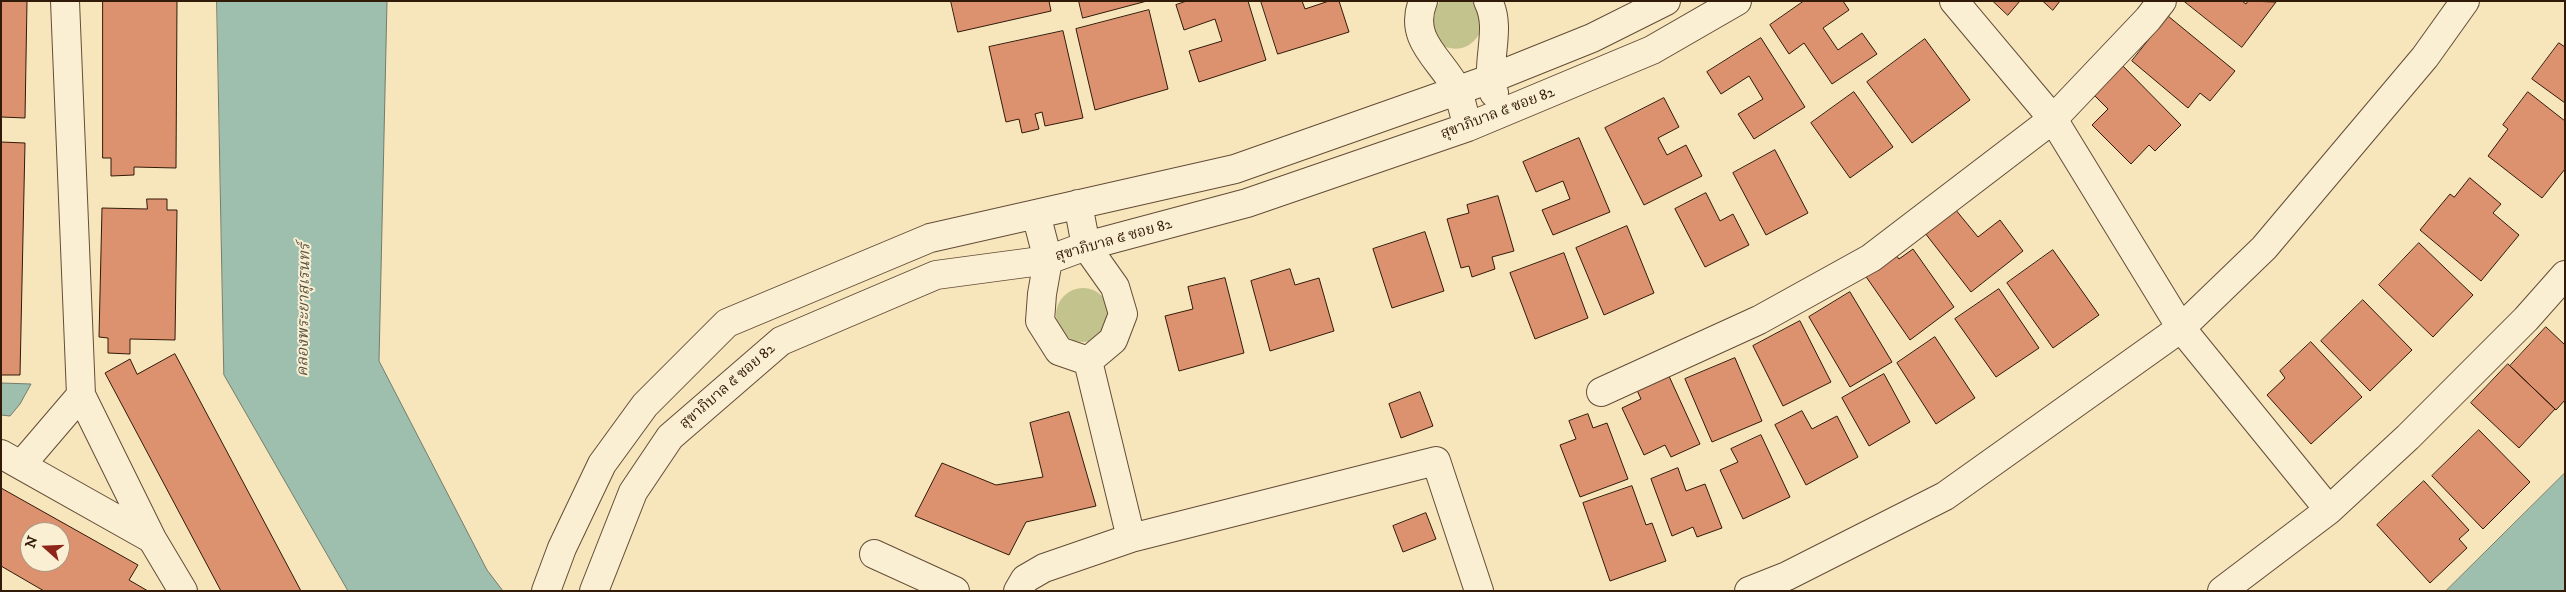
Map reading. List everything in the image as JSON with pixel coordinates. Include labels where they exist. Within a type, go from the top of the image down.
[{"type":"street","points":[[65,1],[80,395],[152,539],[183,591]]},
{"type":"street","points":[[1423,1],[1420,28],[1426,48],[1457,89],[1468,127]]},
{"type":"street","points":[[1488,1],[1494,28],[1490,79],[1502,115]]},
{"type":"street","points":[[546,591],[562,548],[602,464],[646,405],[728,323],[930,238],[1235,169],[1457,89],[1490,79],[1592,38],[1666,1]]},
{"type":"street","name":"สุขาภิบาล ๕ ซอย 82","points":[[598,581],[633,492],[670,437],[781,341],[936,275],[1048,260],[1086,246],[1247,203],[1502,115],[1652,50],[1736,1]]},
{"type":"street","points":[[1954,1],[2053,119],[2181,328],[2329,510]]},
{"type":"street","points":[[1601,392],[1759,320],[1871,258],[2053,119],[2148,19],[2162,1]]},
{"type":"street","points":[[1749,591],[1787,576],[1945,496],[2181,328],[2264,248],[2425,58],[2465,1]]},
{"type":"street","points":[[1078,204],[1086,246],[1115,287],[1123,314],[1113,340],[1088,361]]},
{"type":"street","points":[[1036,214],[1048,260],[1042,294],[1040,321],[1059,351],[1088,361]]},
{"type":"street","points":[[2222,591],[2329,510],[2408,437],[2526,319],[2565,275]]},
{"type":"street","points":[[1088,361],[1131,538]]},
{"type":"street","points":[[80,395],[11,459],[152,539]]},
{"type":"street","points":[[1018,591],[1025,580],[1044,568],[1131,538],[1436,462],[1479,591]]},
{"type":"street","points":[[874,554],[956,591]]},
{"type":"green space","points":[[1440,1],[1472,1],[1477,7],[1482,29],[1469,45],[1457,49],[1437,43],[1429,17]]},
{"type":"green space","points":[[1083,288],[1093,290],[1102,296],[1108,305],[1110,315],[1108,325],[1102,334],[1093,340],[1083,342],[1073,340],[1064,334],[1058,325],[1056,315],[1058,305],[1064,296],[1073,290]]},
{"type":"water","name":"คลองพระยาสุเรนทร์","points":[[217,1],[387,1],[379,361],[487,570],[503,591],[348,591],[224,375]]},
{"type":"water","points":[[1,383],[31,384],[20,404],[10,416],[1,415]]},
{"type":"water","points":[[2565,473],[2565,591],[2446,591]]},
{"type":"building","points":[[1,1],[27,1],[25,118],[1,117]]},
{"type":"building","points":[[103,1],[177,1],[176,168],[134,167],[134,175],[111,176],[111,158],[103,158]]},
{"type":"building","points":[[951,1],[1049,1],[1051,11],[958,32]]},
{"type":"building","points":[[1079,1],[1147,1],[1083,18]]},
{"type":"building","points":[[1187,1],[1248,1],[1266,60],[1199,82],[1189,51],[1222,41],[1215,19],[1184,30],[1176,5]]},
{"type":"building","points":[[1261,1],[1302,1],[1305,9],[1329,1],[1339,1],[1349,32],[1278,54]]},
{"type":"building","points":[[1804,1],[1843,1],[1849,10],[1823,28],[1838,50],[1862,33],[1877,54],[1832,84],[1804,43],[1789,54],[1770,25]]},
{"type":"building","points":[[1993,1],[2020,1],[2008,15]]},
{"type":"building","points":[[2043,1],[2060,1],[2053,10]]},
{"type":"building","points":[[2184,1],[2242,1],[2246,4],[2248,1],[2276,2],[2242,47]]},
{"type":"building","points":[[1149,10],[1168,89],[1095,110],[1076,29]]},
{"type":"building","points":[[2168,16],[2235,71],[2210,101],[2200,93],[2188,108],[2132,61]]},
{"type":"building","points":[[1063,31],[1083,118],[1045,126],[1042,112],[1035,114],[1039,129],[1022,133],[1019,119],[1006,122],[989,47]]},
{"type":"building","points":[[1761,38],[1805,107],[1754,139],[1738,114],[1763,99],[1749,76],[1721,94],[1707,72]]},
{"type":"building","points":[[1925,39],[1970,100],[1912,143],[1867,82]]},
{"type":"building","points":[[2559,43],[2565,47],[2565,103],[2532,79]]},
{"type":"building","points":[[2118,61],[2181,125],[2155,151],[2149,145],[2131,164],[2092,125],[2108,109],[2089,90]]},
{"type":"building","points":[[1854,92],[1893,147],[1850,178],[1811,123]]},
{"type":"building","points":[[2528,92],[2565,121],[2565,169],[2542,198],[2488,156],[2508,129],[2503,125]]},
{"type":"building","points":[[1664,98],[1679,127],[1658,138],[1667,155],[1686,145],[1702,176],[1644,205],[1605,128]]},
{"type":"building","points":[[1579,138],[1610,212],[1553,235],[1542,210],[1570,199],[1563,181],[1536,192],[1523,162]]},
{"type":"building","points":[[1,142],[25,143],[20,375],[1,375]]},
{"type":"building","points":[[1775,150],[1808,213],[1766,235],[1733,173]]},
{"type":"building","points":[[2470,178],[2501,204],[2493,213],[2519,235],[2481,281],[2420,230],[2450,194],[2454,197]]},
{"type":"building","points":[[1706,193],[1720,221],[1733,214],[1749,245],[1705,267],[1675,209]]},
{"type":"building","points":[[1498,196],[1514,251],[1492,257],[1495,269],[1472,277],[1469,266],[1461,268],[1447,219],[1469,213],[1467,205]]},
{"type":"building","points":[[147,199],[167,199],[167,210],[177,210],[175,340],[130,339],[130,354],[108,353],[108,338],[99,337],[102,208],[147,209]]},
{"type":"building","points":[[1955,209],[1978,237],[2000,220],[2023,251],[1971,292],[1925,233]]},
{"type":"building","points":[[1627,226],[1654,293],[1604,315],[1576,248]]},
{"type":"building","points":[[1425,232],[1444,291],[1392,308],[1373,249]]},
{"type":"building","points":[[2419,243],[2473,295],[2433,337],[2379,285]]},
{"type":"building","points":[[1890,247],[1899,259],[1913,249],[1954,307],[1910,340],[1860,268]]},
{"type":"building","points":[[2053,250],[2099,315],[2053,348],[2007,283]]},
{"type":"building","points":[[1564,253],[1588,318],[1535,339],[1510,273]]},
{"type":"building","points":[[1290,269],[1295,285],[1319,278],[1334,331],[1270,351],[1251,281]]},
{"type":"building","points":[[1225,278],[1244,353],[1179,371],[1165,316],[1193,309],[1188,287]]},
{"type":"building","points":[[1999,289],[2039,348],[1996,377],[1955,319]]},
{"type":"building","points":[[1850,292],[1892,362],[1850,387],[1809,317]]},
{"type":"building","points":[[2363,300],[2412,350],[2370,391],[2321,341]]},
{"type":"building","points":[[1800,321],[1831,382],[1783,406],[1753,346]]},
{"type":"building","points":[[2546,327],[2565,345],[2565,400],[2556,410],[2510,366]]},
{"type":"building","points":[[1935,337],[1975,398],[1936,424],[1897,363]]},
{"type":"building","points":[[2311,342],[2362,397],[2311,444],[2267,395],[2285,378],[2280,371]]},
{"type":"building","points":[[175,354],[301,591],[221,591],[105,373],[130,359],[137,374]]},
{"type":"building","points":[[1735,358],[1762,421],[1712,442],[1685,379]]},
{"type":"building","points":[[2508,364],[2555,409],[2519,448],[2471,403]]},
{"type":"building","points":[[1668,374],[1700,444],[1671,457],[1665,445],[1644,455],[1622,408],[1641,399],[1636,388]]},
{"type":"building","points":[[1884,374],[1910,422],[1869,446],[1842,398]]},
{"type":"building","points":[[1420,392],[1433,426],[1401,438],[1389,404]]},
{"type":"building","points":[[1802,411],[1812,429],[1837,416],[1858,457],[1806,485],[1775,425]]},
{"type":"building","points":[[1069,412],[1096,506],[1026,522],[1009,555],[915,516],[942,463],[996,485],[1043,477],[1030,423]]},
{"type":"building","points":[[1588,414],[1593,428],[1607,423],[1628,479],[1580,497],[1560,445],[1576,439],[1569,421]]},
{"type":"building","points":[[2479,430],[2530,482],[2483,529],[2432,476]]},
{"type":"building","points":[[1761,435],[1790,497],[1743,519],[1720,470],[1738,462],[1731,449]]},
{"type":"building","points":[[1678,468],[1686,491],[1705,484],[1722,528],[1697,537],[1693,527],[1672,536],[1651,479]]},
{"type":"building","points":[[2424,481],[2469,530],[2459,539],[2467,548],[2430,583],[2377,525]]},
{"type":"building","points":[[1632,486],[1646,525],[1652,523],[1666,561],[1610,581],[1583,503]]},
{"type":"building","points":[[1,488],[61,522],[20,522],[20,572],[70,572],[70,527],[138,565],[129,580],[148,591],[44,591],[1,566]]},
{"type":"building","points":[[1426,513],[1436,539],[1403,552],[1393,526]]}]
